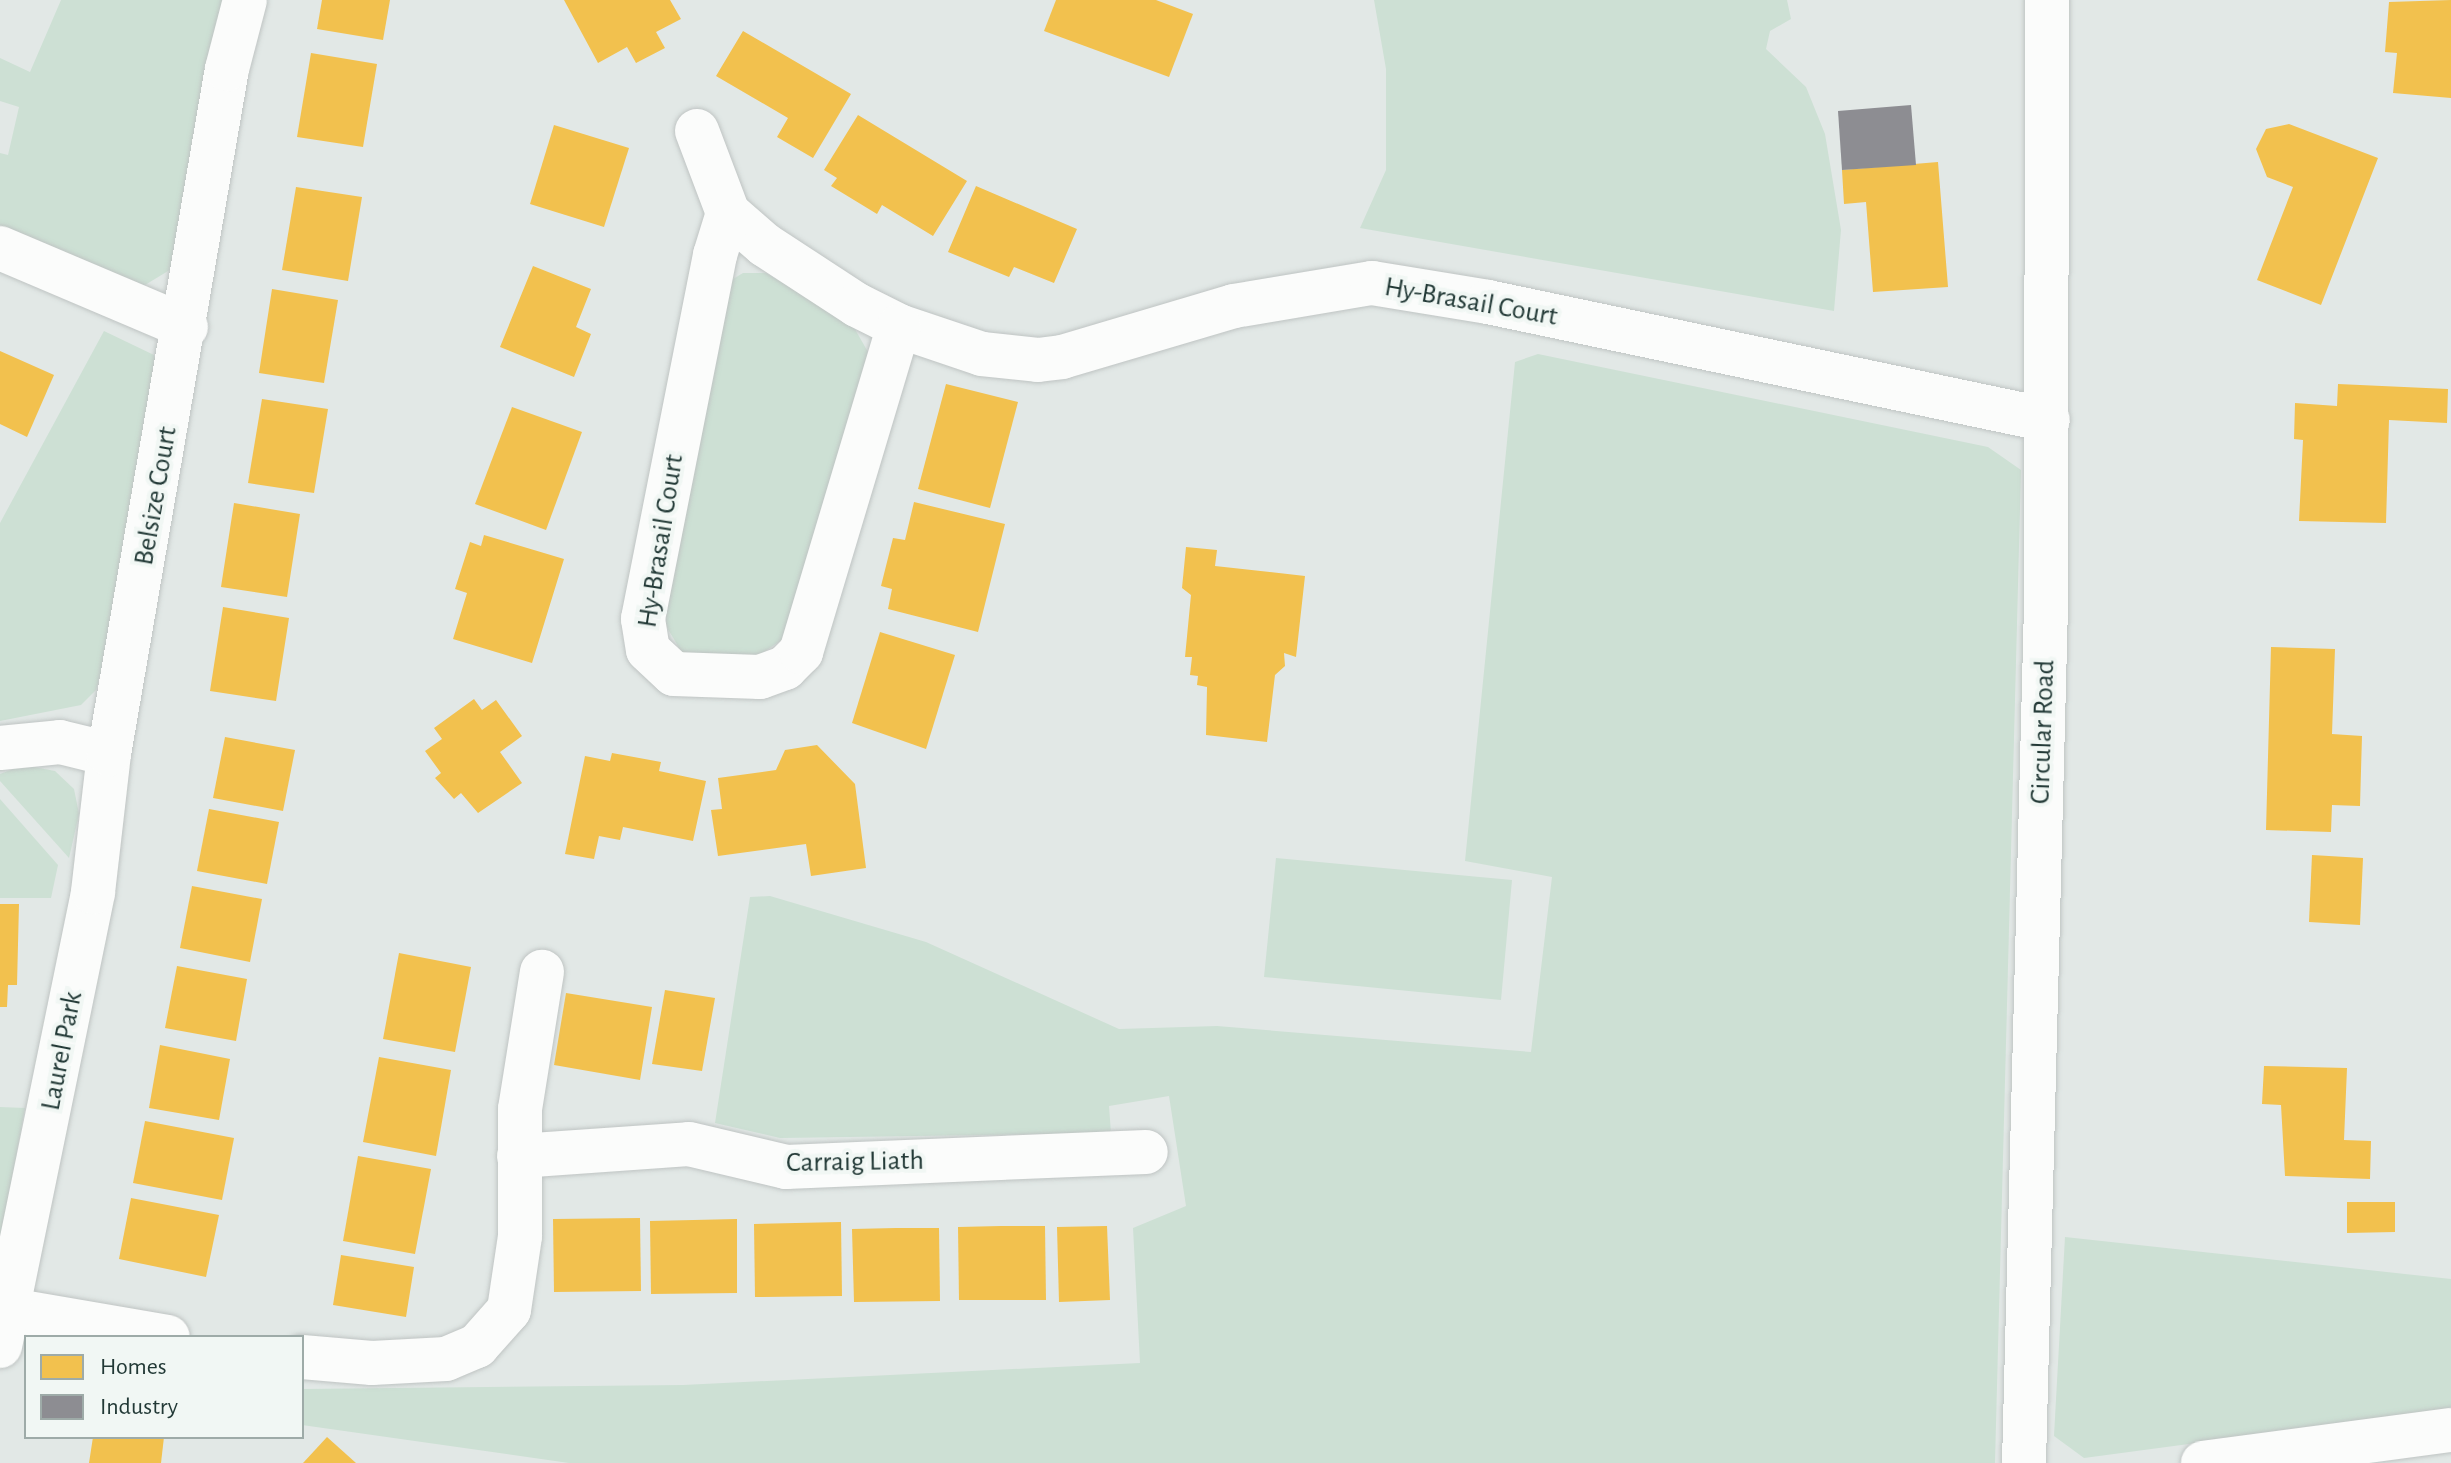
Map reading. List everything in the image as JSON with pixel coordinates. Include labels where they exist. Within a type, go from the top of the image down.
[{"type":"street","name":"Belsize Court","points":[[127,665],[227,69],[245,0]]},
{"type":"street","name":"Circular Road","points":[[2024,1463],[2048,420],[2047,0]]},
{"type":"street","points":[[697,131],[728,213]]},
{"type":"street","name":"Hy-Brasail Court","points":[[899,326],[801,652],[785,668],[760,677],[687,676],[665,668],[648,650],[643,619],[715,255],[728,213],[796,268],[899,326],[982,354],[1038,360],[1294,293],[1395,285],[2048,420]]},
{"type":"street","points":[[0,248],[186,327]]},
{"type":"street","name":"Laurel Park","points":[[5,1328],[93,892],[109,754],[127,665]]},
{"type":"street","points":[[0,748],[60,742],[109,754]]},
{"type":"street","points":[[304,1357],[372,1363],[446,1359],[477,1346],[497,1329],[509,1310],[516,1281],[520,1109],[542,972]]},
{"type":"street","name":"Carraig Liath","points":[[519,1156],[689,1144],[786,1167],[1146,1152]]},
{"type":"street","points":[[5,1328],[132,1335]]},
{"type":"street","points":[[2203,1463],[2451,1430]]},
{"type":"green space","points":[[61,0],[225,0],[173,268],[145,285],[132,287],[0,227],[0,153],[8,155],[19,107],[0,101],[0,58],[30,72]]},
{"type":"green space","points":[[1374,0],[1787,0],[1791,19],[1770,31],[1766,49],[1806,87],[1825,134],[1841,230],[1834,311],[1360,228],[1386,170],[1386,69]]},
{"type":"green space","points":[[743,273],[766,273],[852,324],[868,352],[786,637],[758,656],[682,653],[665,624],[723,297],[733,279]]},
{"type":"green space","points":[[104,331],[154,355],[157,366],[106,655],[96,690],[81,705],[0,721],[0,523]]},
{"type":"green space","points":[[1538,354],[1988,447],[2021,470],[1995,1463],[569,1463],[304,1425],[304,1389],[683,1385],[1140,1363],[1133,1228],[1186,1206],[1169,1096],[1109,1106],[1111,1133],[780,1138],[715,1123],[750,897],[770,896],[926,942],[1119,1029],[1217,1026],[1531,1052],[1552,877],[1465,861],[1515,362]]},
{"type":"green space","points":[[24,765],[55,771],[74,789],[79,814],[69,858],[0,781],[0,774]]},
{"type":"green space","points":[[0,799],[58,865],[51,898],[0,898]]},
{"type":"green space","points":[[1276,858],[1512,880],[1501,1000],[1264,977]]},
{"type":"green space","points":[[0,1107],[25,1108],[0,1245]]},
{"type":"green space","points":[[2065,1237],[2451,1279],[2451,1409],[2084,1458],[2054,1436]]},
{"type":"building: Homes","points":[[322,0],[390,0],[383,40],[317,29]]},
{"type":"building: Homes","points":[[564,0],[670,0],[681,19],[656,32],[665,48],[636,63],[627,47],[598,63]]},
{"type":"building: Homes","points":[[1056,0],[1156,0],[1193,14],[1169,77],[1044,31]]},
{"type":"building: Homes","points":[[2451,0],[2451,98],[2393,93],[2397,53],[2385,52],[2389,2]]},
{"type":"building: Homes","points":[[743,31],[851,94],[813,158],[777,137],[788,118],[716,76]]},
{"type":"building: Homes","points":[[311,53],[377,64],[363,147],[297,137]]},
{"type":"building: Homes","points":[[858,115],[967,181],[933,236],[882,205],[877,214],[831,186],[837,178],[824,170]]},
{"type":"building: Homes","points":[[2289,124],[2378,158],[2321,305],[2257,280],[2293,187],[2267,177],[2256,149],[2266,129]]},
{"type":"building: Homes","points":[[554,125],[629,148],[604,227],[530,204]]},
{"type":"building: Homes","points":[[1938,162],[1948,287],[1873,292],[1866,202],[1844,204],[1842,170]]},
{"type":"building: Homes","points":[[976,186],[1077,229],[1054,283],[1014,267],[1009,277],[948,252]]},
{"type":"building: Homes","points":[[296,187],[362,197],[348,281],[282,270]]},
{"type":"building: Homes","points":[[533,266],[591,289],[576,327],[591,334],[574,377],[500,347]]},
{"type":"building: Homes","points":[[272,289],[338,300],[324,383],[259,373]]},
{"type":"building: Homes","points":[[0,351],[54,375],[27,437],[0,424]]},
{"type":"building: Homes","points":[[946,384],[1018,402],[990,508],[918,489]]},
{"type":"building: Homes","points":[[2338,384],[2448,389],[2447,423],[2389,420],[2386,523],[2299,521],[2303,440],[2294,439],[2295,403],[2337,406]]},
{"type":"building: Homes","points":[[262,399],[328,409],[314,493],[248,483]]},
{"type":"building: Homes","points":[[512,407],[582,432],[546,530],[475,504]]},
{"type":"building: Homes","points":[[914,502],[1005,524],[978,632],[888,609],[892,589],[881,586],[893,538],[905,540]]},
{"type":"building: Homes","points":[[234,503],[300,514],[287,597],[221,587]]},
{"type":"building: Homes","points":[[484,535],[564,559],[532,663],[453,639],[467,593],[455,589],[470,542],[481,546]]},
{"type":"building: Homes","points":[[1186,547],[1217,550],[1215,566],[1305,576],[1296,657],[1284,653],[1285,666],[1275,675],[1267,742],[1206,735],[1207,687],[1197,685],[1198,676],[1190,675],[1192,657],[1185,657],[1191,595],[1182,588]]},
{"type":"building: Homes","points":[[223,607],[289,618],[276,701],[210,691]]},
{"type":"building: Homes","points":[[880,632],[955,655],[926,749],[852,723]]},
{"type":"building: Homes","points":[[2271,647],[2335,649],[2332,734],[2362,736],[2360,806],[2332,805],[2331,832],[2266,830]]},
{"type":"building: Homes","points":[[474,699],[482,710],[496,700],[522,736],[500,752],[522,783],[478,813],[461,793],[454,799],[435,778],[441,773],[425,751],[442,739],[434,728]]},
{"type":"building: Homes","points":[[225,737],[295,750],[283,811],[213,798]]},
{"type":"building: Homes","points":[[817,745],[855,784],[866,868],[811,876],[806,844],[718,856],[711,810],[722,809],[718,778],[776,770],[785,750]]},
{"type":"building: Homes","points":[[612,753],[661,762],[659,771],[706,781],[693,841],[623,827],[620,840],[599,836],[594,859],[565,854],[585,756],[610,761]]},
{"type":"building: Homes","points":[[209,809],[279,822],[267,884],[197,871]]},
{"type":"building: Homes","points":[[2312,855],[2363,858],[2360,925],[2309,922]]},
{"type":"building: Homes","points":[[192,886],[262,899],[250,962],[180,948]]},
{"type":"building: Homes","points":[[0,904],[19,904],[17,985],[8,985],[7,1007],[0,1007]]},
{"type":"building: Homes","points":[[399,953],[471,967],[455,1052],[383,1039]]},
{"type":"building: Homes","points":[[177,966],[247,979],[236,1041],[165,1028]]},
{"type":"building: Homes","points":[[665,990],[715,998],[702,1071],[652,1064]]},
{"type":"building: Homes","points":[[566,993],[652,1007],[640,1080],[554,1065]]},
{"type":"building: Homes","points":[[160,1045],[230,1059],[219,1120],[149,1108]]},
{"type":"building: Homes","points":[[379,1057],[451,1070],[436,1156],[363,1142]]},
{"type":"building: Homes","points":[[2264,1066],[2347,1068],[2344,1140],[2371,1141],[2370,1179],[2285,1176],[2281,1105],[2262,1104]]},
{"type":"building: Homes","points":[[145,1121],[234,1138],[222,1200],[133,1183]]},
{"type":"building: Homes","points":[[358,1156],[431,1169],[415,1254],[343,1241]]},
{"type":"building: Homes","points":[[131,1198],[219,1215],[206,1277],[119,1259]]},
{"type":"building: Homes","points":[[2347,1202],[2395,1202],[2395,1232],[2347,1233]]},
{"type":"building: Homes","points":[[640,1218],[641,1291],[554,1292],[553,1219]]},
{"type":"building: Homes","points":[[737,1219],[737,1293],[651,1294],[650,1221]]},
{"type":"building: Homes","points":[[841,1222],[842,1296],[755,1297],[754,1224]]},
{"type":"building: Homes","points":[[1045,1226],[1046,1300],[959,1300],[958,1227]]},
{"type":"building: Homes","points":[[1107,1226],[1110,1300],[1059,1302],[1057,1227]]},
{"type":"building: Homes","points":[[939,1228],[940,1301],[854,1302],[852,1229]]},
{"type":"building: Homes","points":[[341,1255],[414,1267],[406,1317],[333,1305]]},
{"type":"building: Homes","points":[[327,1437],[356,1463],[303,1463]]},
{"type":"building: Homes","points":[[93,1439],[164,1439],[161,1463],[89,1463]]},
{"type":"building: Industry","points":[[1911,105],[1916,165],[1842,170],[1838,111]]}]
